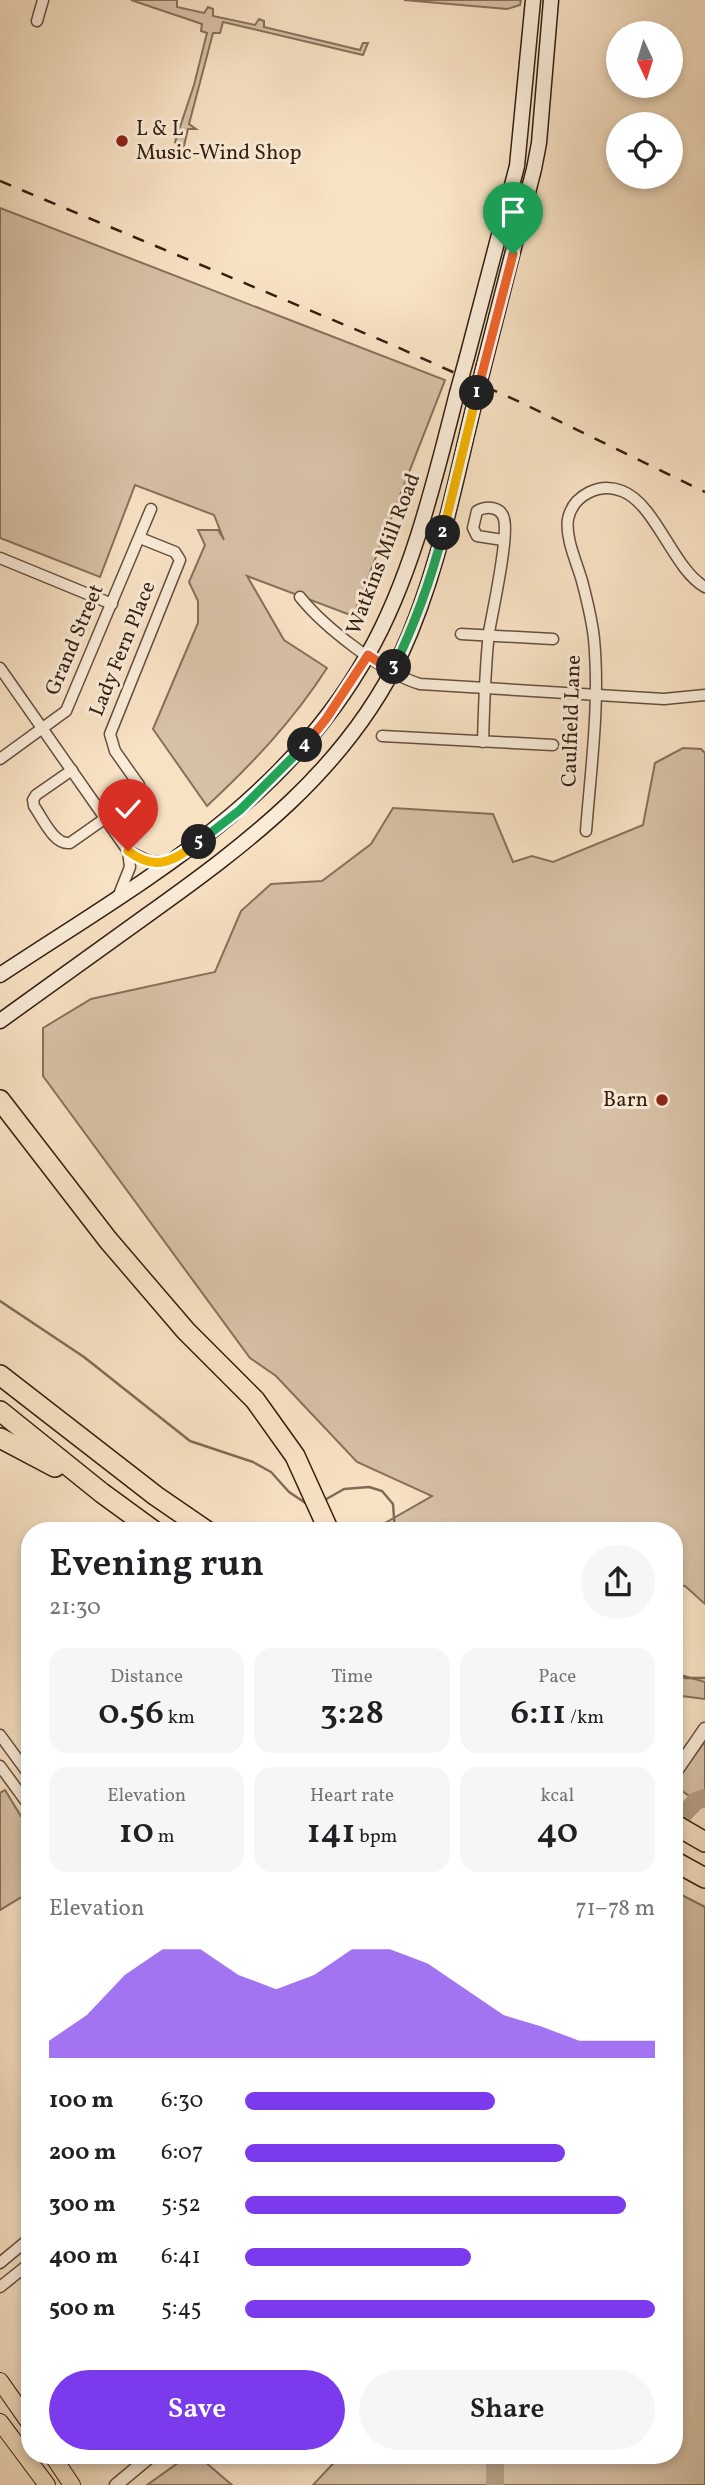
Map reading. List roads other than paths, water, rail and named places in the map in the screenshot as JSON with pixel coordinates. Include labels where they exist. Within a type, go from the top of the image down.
[{"type":"highway","points":[[0,1100],[108,1240],[186,1331],[255,1399],[295,1456],[325,1522]]},
{"type":"highway","points":[[0,1376],[194,1522]]},
{"type":"highway","points":[[0,1411],[142,1522]]},
{"type":"highway","points":[[0,1438],[102,1493]]},
{"type":"highway","points":[[683,1830],[705,1842]]},
{"type":"main road","name":"Watkins Mill Road","points":[[0,975],[172,861],[240,810],[292,759],[326,719],[368,655],[410,556],[434,485],[517,166],[533,0]]},
{"type":"main road","name":"Watkins Mill Road","points":[[0,1021],[250,841],[309,783],[351,735],[392,671],[435,563],[534,169],[551,0]]},
{"type":"main road","points":[[0,2381],[21,2411]]},
{"type":"main road","points":[[0,2422],[21,2450]]},
{"type":"main road","points":[[31,2464],[47,2485]]},
{"type":"main road","points":[[58,2464],[72,2485]]},
{"type":"street","points":[[37,21],[43,0]]},
{"type":"street","name":"Caulfield Lane","points":[[586,831],[596,695],[591,619],[568,526],[571,511],[582,497],[593,490],[616,489],[631,496],[692,575],[705,587]]},
{"type":"street","name":"Grand Street","points":[[0,759],[62,715],[69,706],[152,509]]},
{"type":"street","name":"Lady Fern Place","points":[[106,818],[140,791],[139,785],[115,751],[110,734],[180,560],[175,552],[140,538]]},
{"type":"street","points":[[483,741],[489,636],[503,540]]},
{"type":"street","points":[[0,558],[112,604]]},
{"type":"street","points":[[300,597],[314,615],[368,655],[392,671],[426,685],[671,699],[705,695]]},
{"type":"street","points":[[461,634],[553,639]]},
{"type":"street","points":[[0,668],[128,851],[128,875],[118,897]]},
{"type":"street","points":[[382,736],[553,745]]},
{"type":"street","points":[[72,770],[36,795],[33,800],[34,806],[58,840],[64,844],[71,843],[106,818]]},
{"type":"street","points":[[128,851],[150,862],[172,861]]},
{"type":"street","points":[[683,1761],[705,1730]]},
{"type":"street","points":[[0,1735],[21,1764]]},
{"type":"street","points":[[0,1766],[21,1795]]},
{"type":"street","points":[[0,2263],[21,2246]]},
{"type":"street","points":[[0,2287],[21,2270]]},
{"type":"street","points":[[116,2485],[141,2464]]},
{"type":"waterway","points":[[0,1301],[84,1357],[190,1441],[253,1462],[271,1472],[289,1492],[307,1504]]},
{"type":"waterway","points":[[323,1501],[344,1489],[369,1487],[382,1491],[393,1504],[394,1522]]},
{"type":"waterway","points":[[683,1677],[705,1678]]},
{"type":"waterway","points":[[683,1815],[696,1801],[705,1798]]},
{"type":"waterway","points":[[495,2464],[495,2485]]},
{"type":"railway","points":[[0,181],[388,343],[522,403],[705,492]]},
{"type":"place","name":"L & L Music-Wind Shop","points":[[122,141]]},
{"type":"place","name":"Barn","points":[[662,1100]]}]
